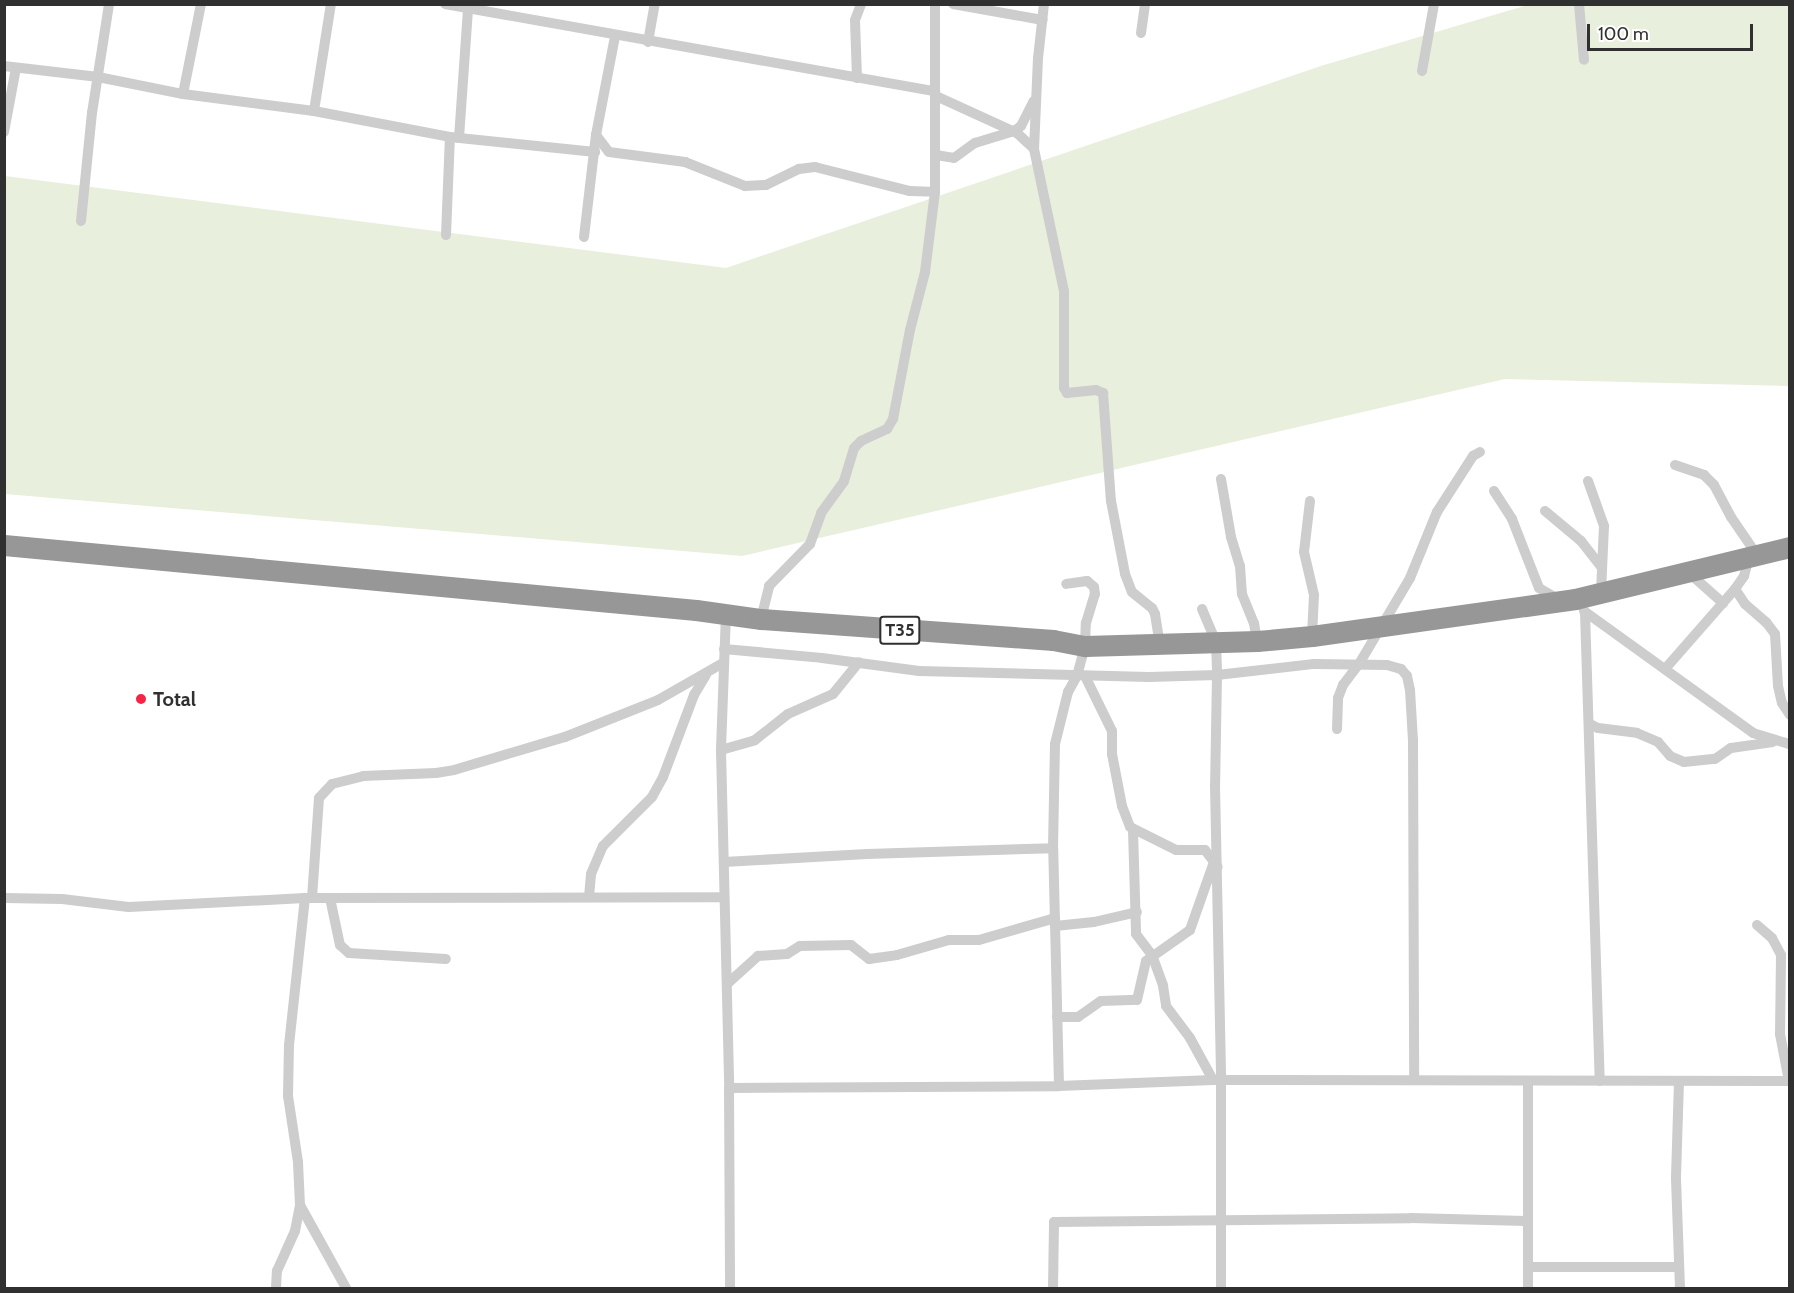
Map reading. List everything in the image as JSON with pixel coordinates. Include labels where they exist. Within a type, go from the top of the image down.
[{"type":"highway","name":"T35","points":[[4,545],[726,613],[761,619],[1053,640],[1085,646],[1257,642],[1574,604],[1601,592],[1790,547]]},
{"type":"street","points":[[81,222],[109,4]]},
{"type":"street","points":[[183,94],[201,4]]},
{"type":"street","points":[[314,111],[331,4]]},
{"type":"street","points":[[445,4],[935,94],[1014,131],[1034,149]]},
{"type":"street","points":[[648,42],[655,4]]},
{"type":"street","points":[[857,78],[855,20],[861,4]]},
{"type":"street","points":[[761,619],[769,586],[810,544],[825,507],[844,481],[854,448],[861,441],[887,429],[893,419],[912,321],[925,272],[935,192],[936,4]]},
{"type":"street","points":[[953,4],[1043,20]]},
{"type":"street","points":[[1044,4],[1034,149],[1064,291],[1064,388],[1067,393],[1096,390],[1103,393],[1111,501],[1125,574],[1132,591],[1152,608],[1155,614],[1160,645]]},
{"type":"street","points":[[1142,33],[1146,4]]},
{"type":"street","points":[[1422,71],[1434,4]]},
{"type":"street","points":[[1579,4],[1584,60]]},
{"type":"street","points":[[446,235],[468,9]]},
{"type":"street","points":[[584,237],[596,135],[615,36]]},
{"type":"street","points":[[4,132],[10,67],[98,77],[183,94],[314,111],[454,138],[595,152]]},
{"type":"street","points":[[936,155],[954,158],[975,143],[1014,131],[1023,122],[1037,96]]},
{"type":"street","points":[[596,135],[609,152],[685,162],[745,186],[766,185],[799,168],[815,167],[910,191],[935,192]]},
{"type":"street","points":[[1337,729],[1339,692],[1359,664],[1410,579],[1437,512],[1473,456],[1480,452]]},
{"type":"street","points":[[1665,669],[1735,589],[1753,556],[1710,480],[1704,475],[1675,465]]},
{"type":"street","points":[[1221,479],[1231,537],[1240,566],[1242,594],[1254,623],[1257,642]]},
{"type":"street","points":[[1588,481],[1604,526],[1601,592]]},
{"type":"street","points":[[1494,491],[1513,522],[1539,588],[1574,604],[1753,733],[1790,744]]},
{"type":"street","points":[[1310,501],[1304,552],[1314,595],[1312,636]]},
{"type":"street","points":[[1545,512],[1581,541],[1602,568]]},
{"type":"street","points":[[1688,572],[1722,603]]},
{"type":"street","points":[[1059,1086],[1053,848],[1056,741],[1068,692],[1081,676],[1086,623],[1095,597],[1094,587],[1083,580],[1066,584]]},
{"type":"street","points":[[1735,589],[1745,604],[1766,622],[1775,634],[1778,686],[1782,702],[1790,715]]},
{"type":"street","points":[[1574,604],[1590,723],[1600,1081]]},
{"type":"street","points":[[1202,609],[1216,642],[1217,675],[1215,786],[1221,1288]]},
{"type":"street","points":[[726,613],[721,750],[729,1088],[730,1288]]},
{"type":"street","points":[[724,649],[859,662],[919,671],[1081,676],[1217,675],[1314,664],[1396,666],[1407,676],[1410,690],[1415,895],[1414,1079]]},
{"type":"street","points":[[721,750],[755,740],[788,714],[833,693],[859,662]]},
{"type":"street","points":[[276,1288],[277,1271],[295,1231],[300,1204],[298,1162],[288,1096],[289,1045],[319,798],[332,784],[363,776],[436,774],[565,737],[658,700],[723,663]]},
{"type":"street","points":[[589,897],[591,874],[603,846],[652,797],[663,777],[694,695],[708,671]]},
{"type":"street","points":[[1081,676],[1112,731],[1112,750],[1122,806],[1133,830],[1136,934],[1152,955],[1163,986],[1166,1006],[1217,1080]]},
{"type":"street","points":[[1590,723],[1598,728],[1637,733],[1658,742],[1670,756],[1684,762],[1715,759],[1731,748],[1774,741]]},
{"type":"street","points":[[1133,830],[1176,850],[1205,850],[1216,864]]},
{"type":"street","points":[[724,862],[867,854],[1053,848]]},
{"type":"street","points":[[1057,1017],[1078,1017],[1096,1003],[1105,1000],[1136,1001],[1144,967],[1152,955],[1190,930],[1216,864]]},
{"type":"street","points":[[4,898],[62,898],[129,907],[308,898],[723,897]]},
{"type":"street","points":[[330,898],[340,945],[349,953],[446,960]]},
{"type":"street","points":[[727,984],[758,956],[787,954],[797,946],[851,945],[869,959],[897,955],[949,940],[979,940],[1055,922],[1094,922],[1137,912]]},
{"type":"street","points":[[729,1088],[1059,1086],[1217,1080],[1789,1082],[1780,1034],[1781,956],[1772,938],[1757,925]]},
{"type":"street","points":[[1528,1081],[1528,1288]]},
{"type":"street","points":[[1679,1081],[1676,1179],[1680,1288]]},
{"type":"street","points":[[300,1204],[346,1288]]},
{"type":"street","points":[[1053,1288],[1054,1222],[1411,1218],[1527,1221]]},
{"type":"street","points":[[1528,1267],[1679,1267]]},
{"type":"green space","points":[[1528,5],[1789,5],[1789,386],[1505,379],[742,556],[5,494],[5,176],[726,268],[1324,65]]},
{"type":"place","name":"Total","points":[[141,699]]}]
